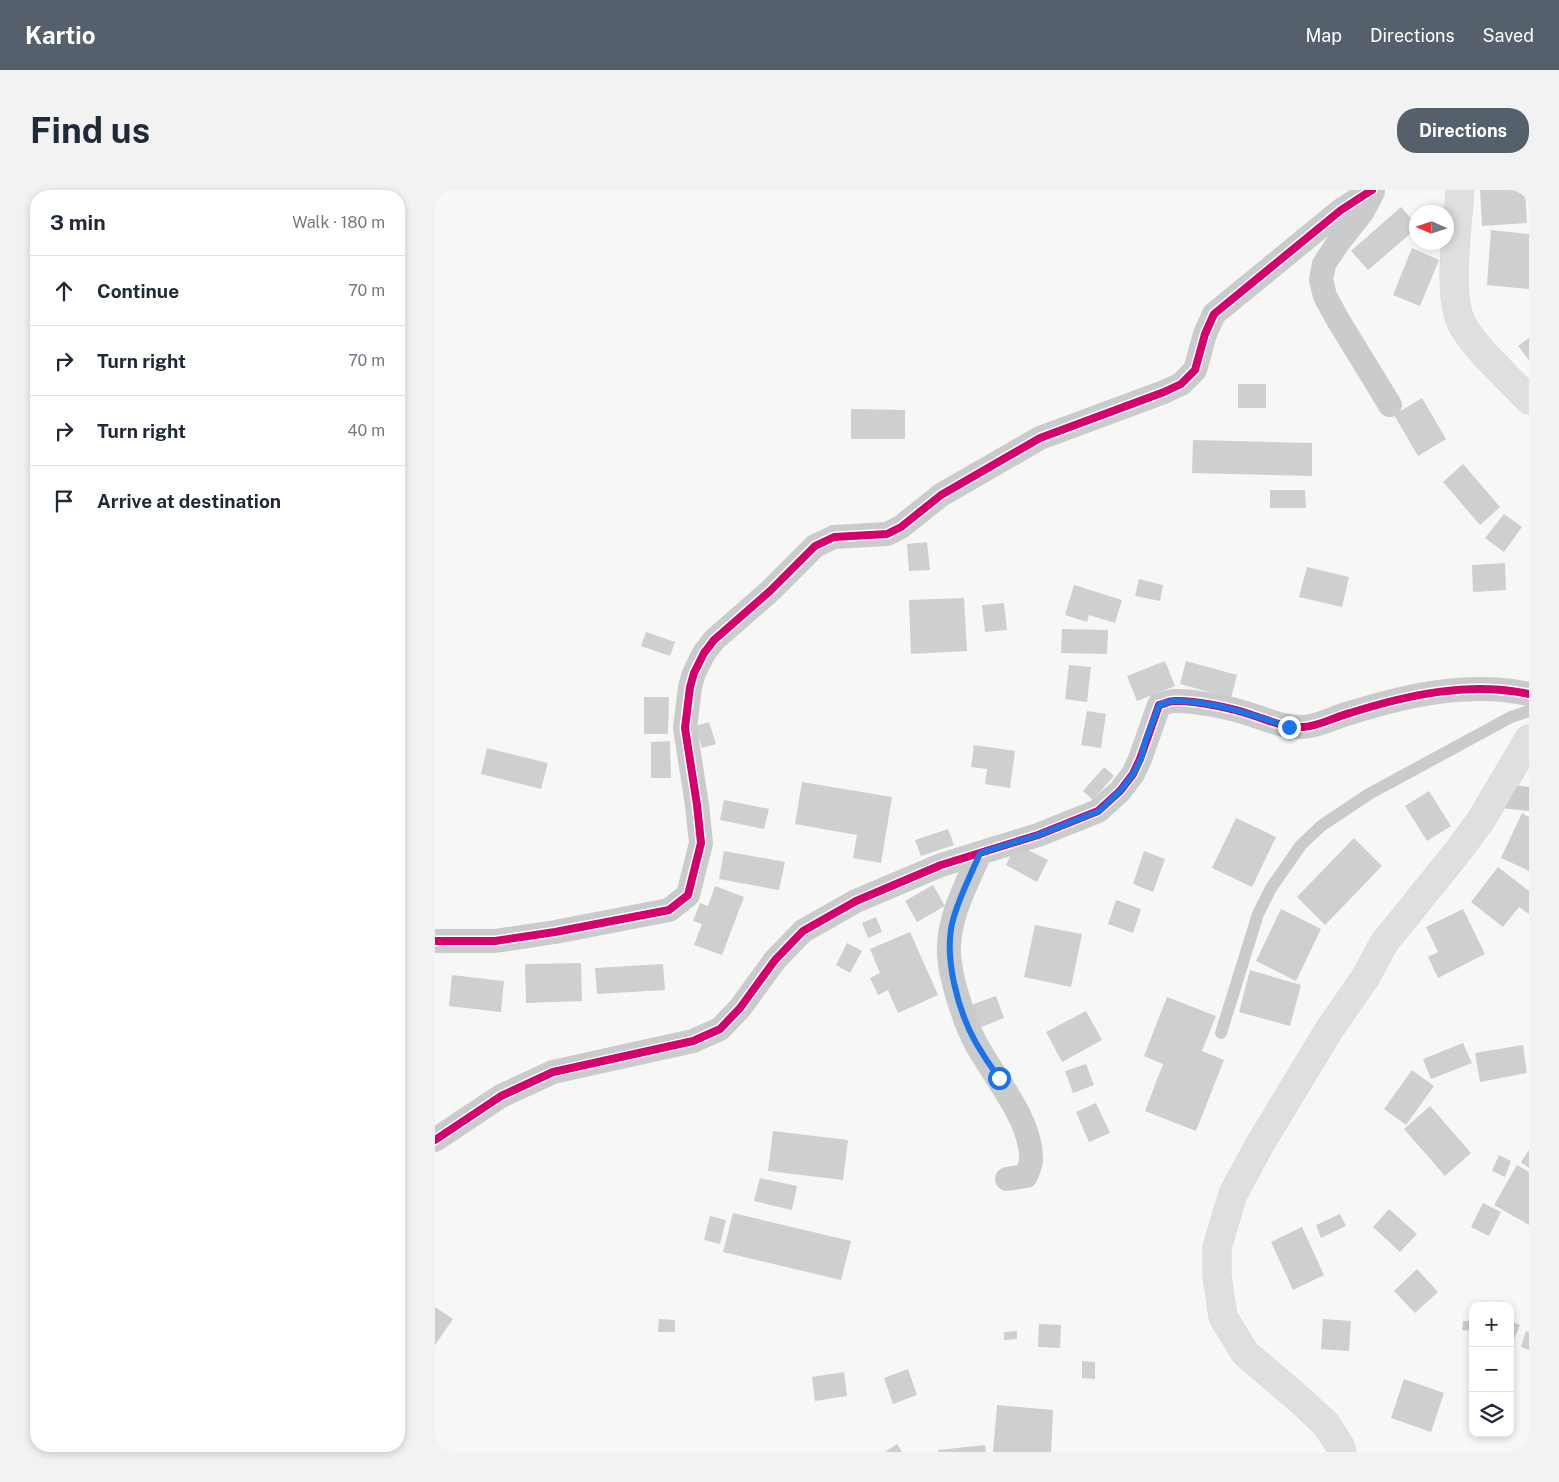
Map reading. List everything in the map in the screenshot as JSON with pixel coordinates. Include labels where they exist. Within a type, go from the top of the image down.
[{"type":"street","points":[[1373,190],[1363,211],[1338,243],[1325,264],[1321,280],[1325,296],[1338,320],[1390,405]]},
{"type":"street","points":[[435,941],[495,941],[555,932],[669,910],[688,895],[701,843],[685,728],[690,687],[694,673],[704,653],[714,640],[770,591],[815,546],[834,537],[887,534],[901,527],[941,495],[1040,438],[1181,384],[1195,370],[1205,334],[1214,314],[1341,210],[1373,190]]},
{"type":"street","points":[[1461,190],[1454,287],[1455,306],[1463,325],[1477,345],[1529,400]]},
{"type":"street","points":[[435,1140],[501,1096],[553,1072],[693,1042],[720,1029],[740,1008],[775,960],[803,931],[856,902],[941,864],[1038,835],[1099,811],[1120,791],[1133,774],[1141,759],[1145,742],[1159,705],[1172,700],[1242,711],[1289,727],[1303,727],[1319,725],[1349,713],[1401,699],[1464,689],[1506,689],[1529,694]]},
{"type":"street","points":[[1342,1452],[1326,1424],[1301,1400],[1245,1353],[1223,1317],[1217,1276],[1217,1248],[1233,1194],[1260,1144],[1329,1030],[1365,978],[1384,943],[1459,850],[1529,739]]},
{"type":"street","points":[[1495,795],[1529,799]]},
{"type":"street","points":[[980,853],[952,922],[949,954],[964,1017],[975,1042],[1018,1112],[1030,1146],[1031,1163],[1026,1176],[1007,1179]]},
{"type":"lane","points":[[1221,1033],[1258,914],[1271,888],[1301,845],[1321,826],[1369,794],[1511,716],[1529,711]]},
{"type":"building","points":[[1480,190],[1525,190],[1527,223],[1482,226]]},
{"type":"building","points":[[1401,207],[1409,216],[1409,235],[1368,270],[1351,251]]},
{"type":"building","points":[[1491,230],[1529,234],[1529,289],[1487,285]]},
{"type":"building","points":[[1411,250],[1416,250],[1439,260],[1420,306],[1393,295]]},
{"type":"building","points":[[1529,338],[1529,360],[1518,346]]},
{"type":"building","points":[[1238,384],[1266,384],[1266,408],[1238,408]]},
{"type":"building","points":[[1422,398],[1446,439],[1418,456],[1394,415]]},
{"type":"building","points":[[851,409],[905,410],[905,439],[851,439]]},
{"type":"building","points":[[1193,440],[1312,443],[1312,476],[1192,473]]},
{"type":"building","points":[[1463,464],[1500,507],[1480,525],[1443,482]]},
{"type":"building","points":[[1270,490],[1305,490],[1306,508],[1270,508]]},
{"type":"building","points":[[1504,514],[1522,527],[1504,552],[1485,538]]},
{"type":"building","points":[[927,542],[930,570],[909,571],[907,544]]},
{"type":"building","points":[[1505,563],[1506,590],[1473,592],[1472,565]]},
{"type":"building","points":[[1307,567],[1349,577],[1342,607],[1299,597]]},
{"type":"building","points":[[1139,579],[1163,585],[1160,601],[1135,596]]},
{"type":"building","points":[[1074,585],[1122,600],[1115,623],[1089,615],[1087,622],[1065,615]]},
{"type":"building","points":[[964,598],[967,651],[911,654],[909,600]]},
{"type":"building","points":[[1004,603],[1007,630],[985,632],[982,605]]},
{"type":"building","points":[[1062,629],[1108,630],[1107,654],[1061,653]]},
{"type":"building","points":[[646,632],[675,642],[670,656],[641,646]]},
{"type":"building","points":[[1165,661],[1175,686],[1137,701],[1127,676]]},
{"type":"building","points":[[1186,661],[1237,675],[1231,698],[1180,684]]},
{"type":"building","points":[[1069,665],[1091,667],[1087,702],[1065,699]]},
{"type":"building","points":[[644,697],[669,697],[668,734],[644,734]]},
{"type":"building","points":[[1087,711],[1106,714],[1101,748],[1081,745]]},
{"type":"building","points":[[709,722],[716,744],[702,748],[695,726]]},
{"type":"building","points":[[670,741],[671,778],[651,778],[651,742]]},
{"type":"building","points":[[974,745],[1015,751],[1010,788],[985,784],[987,769],[971,767]]},
{"type":"building","points":[[487,748],[548,763],[541,789],[481,774]]},
{"type":"building","points":[[1104,767],[1114,776],[1093,800],[1083,791]]},
{"type":"building","points":[[802,782],[892,797],[881,863],[853,858],[857,835],[795,824]]},
{"type":"building","points":[[1429,791],[1451,826],[1427,841],[1405,806]]},
{"type":"building","points":[[724,800],[769,809],[764,829],[720,820]]},
{"type":"building","points":[[1522,813],[1529,817],[1529,871],[1501,858]]},
{"type":"building","points":[[1236,818],[1276,837],[1252,887],[1212,868]]},
{"type":"building","points":[[948,829],[954,845],[921,856],[915,840]]},
{"type":"building","points":[[1354,838],[1382,866],[1325,925],[1297,897]]},
{"type":"building","points":[[1016,844],[1048,860],[1037,882],[1006,865]]},
{"type":"building","points":[[724,851],[785,862],[779,890],[719,879]]},
{"type":"building","points":[[1144,851],[1165,859],[1153,892],[1133,884]]},
{"type":"building","points":[[1498,867],[1529,891],[1529,914],[1519,907],[1503,927],[1471,902]]},
{"type":"building","points":[[933,885],[945,906],[917,922],[905,901]]},
{"type":"building","points":[[715,886],[744,897],[722,955],[694,945],[702,924],[693,921],[700,903],[708,906]]},
{"type":"building","points":[[1116,900],[1141,909],[1133,933],[1108,924]]},
{"type":"building","points":[[1281,909],[1321,929],[1296,981],[1256,961]]},
{"type":"building","points":[[1463,909],[1485,954],[1438,978],[1428,957],[1438,952],[1426,927]]},
{"type":"building","points":[[876,917],[882,932],[868,938],[862,923]]},
{"type":"building","points":[[1035,925],[1082,934],[1071,987],[1024,977]]},
{"type":"building","points":[[910,932],[938,995],[898,1013],[888,990],[878,995],[870,978],[880,973],[870,949]]},
{"type":"building","points":[[847,943],[862,951],[850,973],[836,965]]},
{"type":"building","points":[[581,963],[582,1001],[526,1003],[525,964]]},
{"type":"building","points":[[663,964],[665,990],[597,994],[595,968]]},
{"type":"building","points":[[1250,970],[1301,985],[1290,1026],[1239,1012]]},
{"type":"building","points":[[452,975],[504,981],[501,1012],[449,1006]]},
{"type":"building","points":[[996,996],[1004,1018],[979,1028],[971,1005]]},
{"type":"building","points":[[1167,997],[1216,1016],[1202,1051],[1224,1060],[1196,1131],[1145,1111],[1163,1064],[1144,1056]]},
{"type":"building","points":[[1086,1011],[1102,1040],[1062,1062],[1046,1032]]},
{"type":"building","points":[[1463,1043],[1472,1063],[1431,1079],[1423,1059]]},
{"type":"building","points":[[1523,1045],[1527,1073],[1480,1082],[1475,1053]]},
{"type":"building","points":[[1086,1064],[1094,1085],[1073,1093],[1065,1071]]},
{"type":"building","points":[[1412,1070],[1434,1086],[1406,1125],[1384,1109]]},
{"type":"building","points":[[1096,1103],[1110,1133],[1089,1142],[1076,1112]]},
{"type":"building","points":[[1430,1106],[1471,1153],[1445,1176],[1404,1129]]},
{"type":"building","points":[[773,1131],[848,1140],[843,1180],[768,1171]]},
{"type":"building","points":[[1529,1150],[1529,1168],[1521,1162]]},
{"type":"building","points":[[1499,1155],[1511,1161],[1505,1177],[1492,1171]]},
{"type":"building","points":[[1517,1165],[1529,1172],[1529,1225],[1494,1205]]},
{"type":"building","points":[[760,1178],[797,1186],[792,1210],[754,1201]]},
{"type":"building","points":[[1483,1203],[1501,1212],[1489,1236],[1471,1227]]},
{"type":"building","points":[[1389,1209],[1417,1234],[1400,1252],[1373,1227]]},
{"type":"building","points":[[733,1213],[851,1241],[841,1280],[723,1252]]},
{"type":"building","points":[[1340,1214],[1346,1226],[1321,1238],[1316,1225]]},
{"type":"building","points":[[710,1216],[726,1220],[720,1244],[704,1240]]},
{"type":"building","points":[[1302,1227],[1324,1275],[1293,1290],[1271,1242]]},
{"type":"building","points":[[1417,1269],[1438,1292],[1415,1313],[1394,1291]]},
{"type":"building","points":[[435,1307],[453,1319],[435,1345]]},
{"type":"building","points":[[659,1319],[675,1320],[675,1332],[658,1332]]},
{"type":"building","points":[[1323,1319],[1351,1321],[1349,1351],[1321,1349]]},
{"type":"building","points":[[1463,1321],[1469,1321],[1469,1331],[1462,1330]]},
{"type":"building","points":[[1514,1323],[1520,1325],[1514,1339]]},
{"type":"building","points":[[1039,1324],[1061,1325],[1060,1348],[1038,1347]]},
{"type":"building","points":[[1017,1331],[1017,1339],[1004,1340],[1004,1332]]},
{"type":"building","points":[[1526,1331],[1529,1332],[1529,1350],[1521,1347]]},
{"type":"building","points":[[1082,1361],[1095,1362],[1095,1379],[1082,1378]]},
{"type":"building","points":[[908,1369],[917,1395],[893,1404],[884,1378]]},
{"type":"building","points":[[844,1372],[847,1396],[815,1401],[812,1377]]},
{"type":"building","points":[[1404,1379],[1444,1393],[1431,1432],[1391,1418]]},
{"type":"building","points":[[997,1405],[1053,1410],[1051,1452],[993,1452]]},
{"type":"building","points":[[897,1444],[902,1452],[885,1452]]},
{"type":"building","points":[[985,1445],[986,1452],[938,1452],[938,1450]]},
{"type":"cycle path","points":[[435,941],[495,941],[555,932],[669,910],[688,895],[701,843],[685,728],[690,687],[694,673],[704,653],[714,640],[770,591],[815,546],[834,537],[887,534],[901,527],[941,495],[1040,438],[1181,384],[1195,370],[1205,334],[1214,314],[1341,210],[1372,190]]},
{"type":"cycle path","points":[[435,1140],[501,1096],[553,1072],[693,1041],[720,1029],[740,1008],[775,960],[803,931],[856,901],[941,865],[1038,835],[1098,811],[1120,791],[1133,774],[1159,705],[1170,701],[1202,703],[1234,710],[1283,725],[1303,727],[1315,725],[1372,706],[1439,692],[1484,689],[1507,690],[1529,694]]},
{"type":"route","points":[[999,1078],[975,1042],[964,1017],[949,954],[952,922],[980,853],[1038,835],[1099,811],[1120,791],[1133,774],[1141,759],[1145,742],[1159,705],[1172,700],[1195,703],[1242,711],[1289,727]]}]
